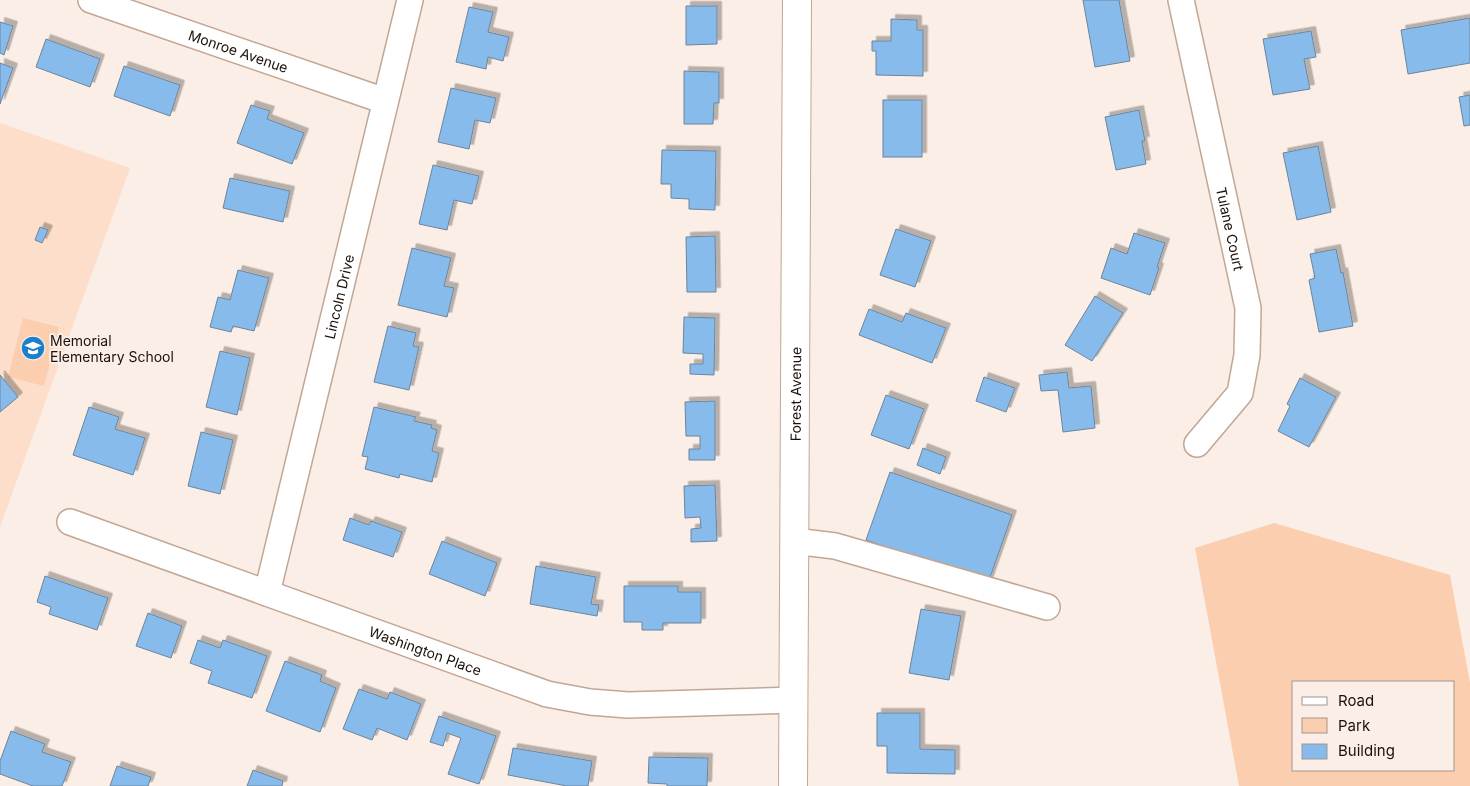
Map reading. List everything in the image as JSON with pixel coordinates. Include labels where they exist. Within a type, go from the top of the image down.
[{"type":"main road","name":"Forest Avenue","points":[[793,786],[797,0]]},
{"type":"street","name":"Monroe Avenue","points":[[91,0],[385,101]]},
{"type":"street","name":"Lincoln Drive","points":[[267,593],[410,0]]},
{"type":"street","name":"Tulane Court","points":[[1181,0],[1248,308],[1247,355],[1240,393],[1197,444]]},
{"type":"street","name":"Washington Place","points":[[70,522],[547,694],[590,702],[628,705],[794,700]]},
{"type":"street","points":[[794,541],[835,546],[1047,606]]},
{"type":"shaded area","name":"Memorial Elementary School","points":[[0,123],[130,168],[0,527]]},
{"type":"green space","points":[[23,318],[59,327],[44,386],[8,377]]},
{"type":"green space","points":[[1274,523],[1450,575],[1470,683],[1470,786],[1239,786],[1195,548]]},
{"type":"building","points":[[1083,0],[1119,0],[1130,61],[1095,67]]},
{"type":"building","points":[[686,6],[717,6],[717,44],[686,45]]},
{"type":"building","points":[[469,7],[493,12],[488,32],[509,37],[503,61],[488,57],[486,69],[456,62]]},
{"type":"building","points":[[1470,18],[1470,63],[1408,74],[1401,30]]},
{"type":"building","points":[[891,19],[917,20],[917,30],[923,30],[923,76],[876,75],[876,51],[872,51],[872,41],[891,41]]},
{"type":"building","points":[[0,22],[13,26],[4,55],[0,53]]},
{"type":"building","points":[[1311,31],[1316,57],[1304,59],[1310,89],[1273,95],[1263,39]]},
{"type":"building","points":[[46,39],[100,59],[90,87],[36,67]]},
{"type":"building","points":[[0,63],[13,68],[0,104]]},
{"type":"building","points":[[124,66],[180,85],[170,116],[114,96]]},
{"type":"building","points":[[684,71],[719,72],[719,103],[714,103],[713,124],[684,124]]},
{"type":"building","points":[[451,88],[496,98],[490,123],[475,120],[469,149],[438,142]]},
{"type":"building","points":[[1470,95],[1470,125],[1464,126],[1459,97]]},
{"type":"building","points":[[883,100],[922,100],[922,157],[883,157]]},
{"type":"building","points":[[251,105],[270,111],[267,119],[304,133],[292,164],[237,143]]},
{"type":"building","points":[[1139,110],[1145,141],[1142,141],[1146,164],[1116,170],[1105,117]]},
{"type":"building","points":[[1318,146],[1331,212],[1297,220],[1283,153]]},
{"type":"building","points":[[662,150],[716,151],[715,210],[689,209],[689,199],[671,198],[671,184],[661,184]]},
{"type":"building","points":[[433,165],[479,176],[472,204],[454,200],[447,230],[419,224]]},
{"type":"building","points":[[230,178],[290,191],[283,222],[223,208]]},
{"type":"building","points":[[40,227],[48,230],[42,243],[35,240]]},
{"type":"building","points":[[896,229],[931,241],[915,287],[880,275]]},
{"type":"building","points":[[1134,233],[1165,243],[1150,295],[1101,278],[1111,248],[1127,254]]},
{"type":"building","points":[[715,236],[716,292],[687,292],[686,237]]},
{"type":"building","points":[[412,248],[451,258],[444,286],[454,288],[447,317],[398,305]]},
{"type":"building","points":[[1336,249],[1341,273],[1343,272],[1353,326],[1319,332],[1309,280],[1315,278],[1310,254]]},
{"type":"building","points":[[238,270],[269,278],[254,331],[233,326],[231,332],[210,327],[218,297],[230,300]]},
{"type":"building","points":[[1095,296],[1123,313],[1092,361],[1065,345]]},
{"type":"building","points":[[869,309],[902,322],[906,313],[946,328],[932,363],[859,335]]},
{"type":"building","points":[[684,317],[715,318],[714,375],[690,374],[690,364],[703,364],[703,354],[683,353]]},
{"type":"building","points":[[388,326],[416,333],[413,346],[419,347],[409,390],[374,382]]},
{"type":"building","points":[[220,351],[250,358],[237,415],[206,407]]},
{"type":"building","points":[[1067,372],[1069,388],[1091,386],[1095,428],[1063,432],[1058,390],[1041,391],[1039,375]]},
{"type":"building","points":[[0,375],[18,397],[0,412]]},
{"type":"building","points":[[984,377],[1015,388],[1006,412],[976,401]]},
{"type":"building","points":[[1300,378],[1336,397],[1309,447],[1278,431],[1290,406],[1287,404]]},
{"type":"building","points":[[886,395],[924,409],[909,449],[871,435]]},
{"type":"building","points":[[715,401],[715,460],[689,460],[689,449],[700,449],[700,436],[686,436],[685,402]]},
{"type":"building","points":[[89,407],[119,417],[115,429],[145,438],[133,475],[73,455]]},
{"type":"building","points":[[374,407],[416,417],[414,421],[432,425],[431,428],[437,430],[432,451],[439,453],[432,482],[400,474],[399,478],[365,469],[368,457],[362,456]]},
{"type":"building","points":[[201,432],[233,440],[220,494],[188,486]]},
{"type":"building","points":[[923,448],[946,457],[940,474],[917,465]]},
{"type":"building","points":[[890,472],[1012,515],[988,583],[866,540]]},
{"type":"building","points":[[715,485],[717,541],[691,542],[691,529],[701,528],[700,517],[685,518],[684,486]]},
{"type":"building","points":[[350,518],[369,525],[371,521],[402,532],[393,557],[343,540]]},
{"type":"building","points":[[442,541],[497,563],[485,596],[429,574]]},
{"type":"building","points":[[536,566],[596,577],[591,604],[599,605],[597,616],[530,604]]},
{"type":"building","points":[[45,576],[108,598],[97,630],[49,614],[51,607],[37,602]]},
{"type":"building","points":[[624,586],[678,586],[678,592],[701,592],[701,623],[663,623],[663,630],[642,630],[642,622],[624,622]]},
{"type":"building","points":[[921,609],[961,616],[949,680],[909,673]]},
{"type":"building","points":[[148,613],[182,626],[171,658],[136,646]]},
{"type":"building","points":[[198,640],[220,648],[223,640],[267,656],[252,698],[208,683],[212,671],[190,663]]},
{"type":"building","points":[[285,661],[322,675],[320,681],[336,688],[320,732],[266,711]]},
{"type":"building","points":[[359,689],[387,699],[390,692],[421,704],[407,740],[377,728],[372,740],[343,729]]},
{"type":"building","points":[[877,713],[920,713],[920,749],[955,750],[955,774],[887,773],[887,746],[877,746]]},
{"type":"building","points":[[439,716],[496,736],[479,784],[448,774],[461,738],[447,733],[443,746],[430,742]]},
{"type":"building","points":[[11,731],[45,744],[42,752],[71,762],[62,786],[33,786],[0,774],[0,761]]},
{"type":"building","points":[[513,748],[592,761],[588,786],[567,786],[508,775]]},
{"type":"building","points":[[649,757],[708,758],[707,786],[667,786],[667,784],[648,783]]},
{"type":"building","points":[[117,766],[151,777],[148,786],[110,786]]},
{"type":"building","points":[[253,770],[283,781],[282,786],[247,786]]},
{"type":"place","name":"Memorial Elementary School","points":[[33,348]]}]
